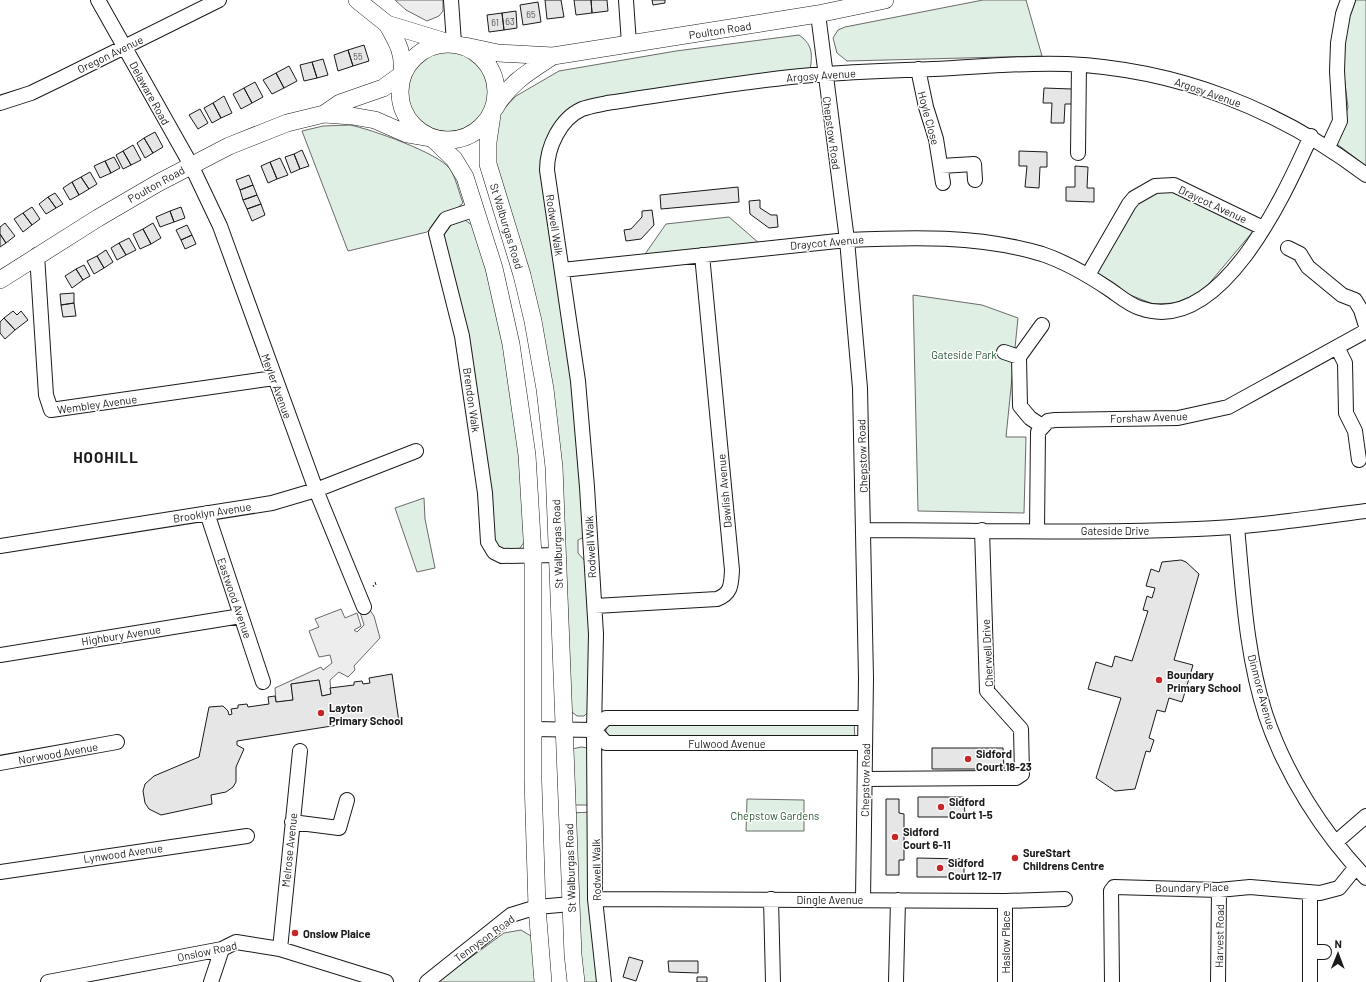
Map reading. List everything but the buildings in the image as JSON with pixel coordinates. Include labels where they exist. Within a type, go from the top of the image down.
[{"type":"main road","points":[[357,0],[387,24],[401,49],[403,59],[400,94],[404,111],[415,127],[454,159],[460,168],[476,209],[494,268],[511,344],[527,454],[532,555],[532,729],[537,907],[543,982]]},
{"type":"main road","name":"Poulton Road","points":[[387,24],[455,44],[509,55],[553,56],[818,14],[885,0]]},
{"type":"main road","points":[[402,74],[419,54],[429,48],[455,44],[484,62],[493,77],[496,88],[493,113],[478,130],[471,136],[452,140],[431,139]]},
{"type":"main road","name":"Poulton Road","points":[[493,113],[502,96],[516,81],[553,56]]},
{"type":"main road","name":"Poulton Road","points":[[324,114],[340,103],[383,88],[402,74]]},
{"type":"main road","name":"St Walburgas Road","points":[[493,113],[488,142],[488,164],[522,275],[533,321],[545,389],[554,467],[571,904],[576,982]]},
{"type":"main road","name":"Poulton Road","points":[[0,280],[37,255],[110,210],[191,165],[229,146],[287,123],[324,114],[364,117],[407,134],[431,139]]},
{"type":"street","name":"Delaware Road","points":[[98,0],[191,165]]},
{"type":"street","name":"Oregon Avenue","points":[[0,103],[37,90],[125,48],[218,0]]},
{"type":"street","points":[[450,0],[455,44]]},
{"type":"street","points":[[626,0],[629,44]]},
{"type":"street","points":[[1328,147],[1340,121],[1337,70],[1338,42],[1343,14],[1348,0]]},
{"type":"street","name":"Chepstow Road","points":[[818,14],[824,74],[847,240],[860,388],[864,530],[865,779],[863,900]]},
{"type":"street","name":"Argosy Avenue","points":[[568,119],[581,110],[606,103],[751,82],[824,74],[1042,64],[1079,65],[1138,72],[1190,84],[1263,112],[1311,136],[1366,175]]},
{"type":"street","points":[[1078,153],[1079,65]]},
{"type":"street","name":"Hoyle Close","points":[[918,69],[926,107],[936,139],[943,183]]},
{"type":"street","name":"Rodwell Walk","points":[[568,119],[556,135],[547,161],[581,413],[587,487],[592,585],[595,606],[595,899],[604,982]]},
{"type":"street","name":"Draycot Avenue","points":[[562,270],[847,240],[933,238],[999,244],[1044,255],[1088,275],[1138,308],[1162,311],[1189,306],[1200,301],[1223,282],[1239,263],[1264,228],[1281,200],[1311,136]]},
{"type":"street","points":[[941,166],[974,164],[975,180]]},
{"type":"street","name":"Meyler Avenue","points":[[191,165],[220,226],[316,490],[364,607]]},
{"type":"street","name":"Draycot Avenue","points":[[1088,275],[1128,204],[1134,198],[1155,186],[1174,185],[1264,228]]},
{"type":"street","name":"Brendon Walk","points":[[476,209],[446,219],[436,233],[462,336],[485,493],[488,542],[494,552],[502,556],[558,555]]},
{"type":"street","points":[[1298,249],[1308,267],[1342,294],[1354,300],[1360,310],[1366,326]]},
{"type":"street","name":"Wembley Avenue","points":[[37,255],[46,396],[51,410],[274,378]]},
{"type":"street","name":"Dawlish Avenue","points":[[595,606],[717,599],[728,592],[732,586],[732,570],[702,255]]},
{"type":"street","points":[[1037,530],[1038,432],[1042,426],[1030,418],[1020,406],[1019,357],[1042,325]]},
{"type":"street","name":"Forshaw Avenue","points":[[1042,426],[1055,420],[1178,418],[1214,411],[1240,401],[1366,331]]},
{"type":"street","points":[[1337,347],[1345,363],[1346,413],[1355,431],[1360,460]]},
{"type":"street","points":[[1004,352],[1019,357]]},
{"type":"street","name":"Brooklyn Avenue","points":[[0,546],[272,503],[316,490],[416,451]]},
{"type":"street","name":"Gateside Drive","points":[[864,530],[1127,531],[1237,527],[1366,511]]},
{"type":"street","name":"Eastwood Avenue","points":[[207,513],[263,682]]},
{"type":"street","name":"Dinmore Avenue","points":[[1237,527],[1245,617],[1266,714],[1295,780],[1315,814],[1366,878]]},
{"type":"street","name":"Cherwell Drive","points":[[865,779],[1016,778],[1022,774],[1020,728],[988,691],[982,530]]},
{"type":"street","name":"Highbury Avenue","points":[[0,655],[241,616]]},
{"type":"street","points":[[532,729],[594,730],[606,718],[865,718]]},
{"type":"street","name":"Fulwood Avenue","points":[[594,730],[606,743],[865,743]]},
{"type":"street","name":"Norwood Avenue","points":[[0,763],[116,742]]},
{"type":"street","name":"Melrose Avenue","points":[[280,948],[300,751]]},
{"type":"street","points":[[292,822],[339,828],[347,800]]},
{"type":"street","points":[[1336,842],[1366,816]]},
{"type":"street","name":"Lynwood Avenue","points":[[0,872],[247,836]]},
{"type":"street","name":"Boundary Place","points":[[1112,982],[1111,891],[1114,887],[1219,890],[1250,887],[1320,893],[1339,888],[1356,867]]},
{"type":"street","name":"Harvest Road","points":[[1218,982],[1219,890]]},
{"type":"street","points":[[1310,892],[1317,952],[1310,982]]},
{"type":"street","name":"Dingle Avenue","points":[[595,899],[1005,901],[1065,899]]},
{"type":"street","points":[[771,899],[773,982]]},
{"type":"street","points":[[896,982],[898,900]]},
{"type":"street","name":"Haslow Place","points":[[1005,901],[1006,982]]},
{"type":"street","name":"Tennyson Road","points":[[427,982],[512,915],[537,907],[571,904]]},
{"type":"street","name":"Onslow Road","points":[[48,982],[222,949],[236,942],[280,948],[386,982]]},
{"type":"street","points":[[211,982],[222,949]]},
{"type":"green space","points":[[983,0],[1026,0],[1042,56],[847,61],[837,53],[833,38],[838,30],[845,27]]},
{"type":"green space","points":[[1351,0],[1366,0],[1366,166],[1337,144],[1348,107],[1343,68],[1344,35]]},
{"type":"green space","points":[[799,35],[804,39],[810,48],[811,63],[809,75],[575,113],[547,161],[564,280],[588,535],[578,540],[578,553],[591,568],[595,706],[584,716],[577,716],[564,706],[545,389],[490,170],[494,119],[516,96],[559,71],[676,51]]},
{"type":"green space","points":[[448,51],[464,54],[477,63],[486,76],[489,92],[486,108],[477,121],[464,130],[448,133],[432,130],[419,121],[410,108],[407,92],[410,76],[419,63],[432,54]]},
{"type":"green space","points":[[350,125],[373,131],[403,142],[433,156],[450,169],[456,181],[463,203],[427,232],[348,251],[302,131],[323,126]]},
{"type":"green space","points":[[1172,189],[1255,229],[1202,292],[1175,303],[1153,304],[1125,293],[1095,272],[1138,199],[1155,190]]},
{"type":"green space","points":[[729,217],[760,244],[643,257],[666,224]]},
{"type":"green space","points":[[465,220],[473,226],[487,272],[499,319],[513,397],[525,541],[517,552],[494,552],[443,237],[446,227]]},
{"type":"green space","name":"Gateside Park","points":[[913,295],[982,305],[1018,318],[1006,437],[1026,437],[1024,513],[918,511]]},
{"type":"green space","points":[[424,498],[425,519],[435,568],[417,572],[395,508]]},
{"type":"green space","points":[[606,718],[854,718],[855,743],[606,743]]},
{"type":"green space","points":[[581,747],[595,749],[595,805],[567,805],[572,749]]},
{"type":"green space","name":"Chepstow Gardens","points":[[747,799],[804,800],[804,831],[746,831]]},
{"type":"green space","points":[[595,812],[604,982],[576,982],[568,813]]},
{"type":"green space","points":[[521,930],[539,941],[543,982],[437,982],[504,933]]},
{"type":"shaded area","points":[[395,0],[443,0],[443,11],[439,16],[427,21],[406,10]]},
{"type":"shaded area","points":[[367,606],[374,616],[380,638],[354,666],[355,670],[348,677],[339,672],[330,680],[331,694],[322,696],[319,680],[291,684],[293,700],[276,702],[275,688],[321,667],[323,670],[332,663],[330,655],[319,657],[309,631],[319,627],[315,619],[341,609],[345,618],[357,613],[361,626],[354,630],[357,632],[364,625],[360,612]]},
{"type":"place","name":"Boundary Primary School","points":[[1159,680]]},
{"type":"place","name":"Layton Primary School","points":[[321,713]]},
{"type":"place","name":"Sidford Court 18-23","points":[[968,759]]},
{"type":"place","name":"Sidford Court 1-5","points":[[941,807]]},
{"type":"place","name":"Sidford Court 6-11","points":[[895,837]]},
{"type":"place","name":"SureStart Childrens Centre","points":[[1015,858]]},
{"type":"place","name":"Sidford Court 12-17","points":[[940,868]]},
{"type":"place","name":"Onslow Plaice","points":[[295,933]]},
{"type":"district","name":"HOOHILL","points":[[106,457]]}]
